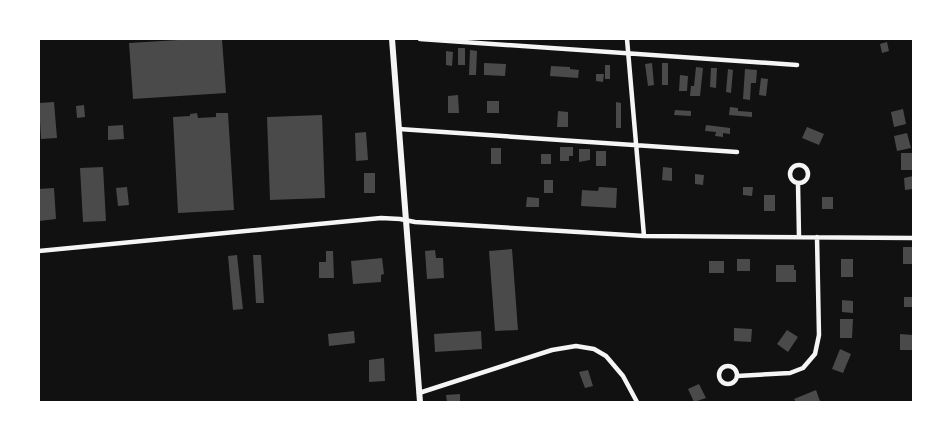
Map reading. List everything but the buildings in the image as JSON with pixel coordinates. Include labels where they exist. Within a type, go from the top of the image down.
[{"type":"main road","points":[[392,39],[420,402]]},
{"type":"street","points":[[420,39],[796,64]]},
{"type":"street","points":[[627,39],[644,236]]},
{"type":"street","points":[[399,129],[737,152]]},
{"type":"street","points":[[801,166],[806,169],[808,175],[805,181],[798,183],[791,180],[790,172],[794,167],[801,166]]},
{"type":"street","points":[[798,183],[799,237]]},
{"type":"street","points":[[39,250],[381,218],[416,222],[644,236],[913,238]]},
{"type":"street","points":[[737,376],[790,373],[802,368],[815,354],[819,335],[817,237]]},
{"type":"street","points":[[419,393],[552,350],[576,346],[594,349],[606,356],[623,376],[637,402]]},
{"type":"street","points":[[729,366],[735,369],[737,376],[734,382],[726,384],[721,381],[719,374],[722,368],[729,366]]}]
